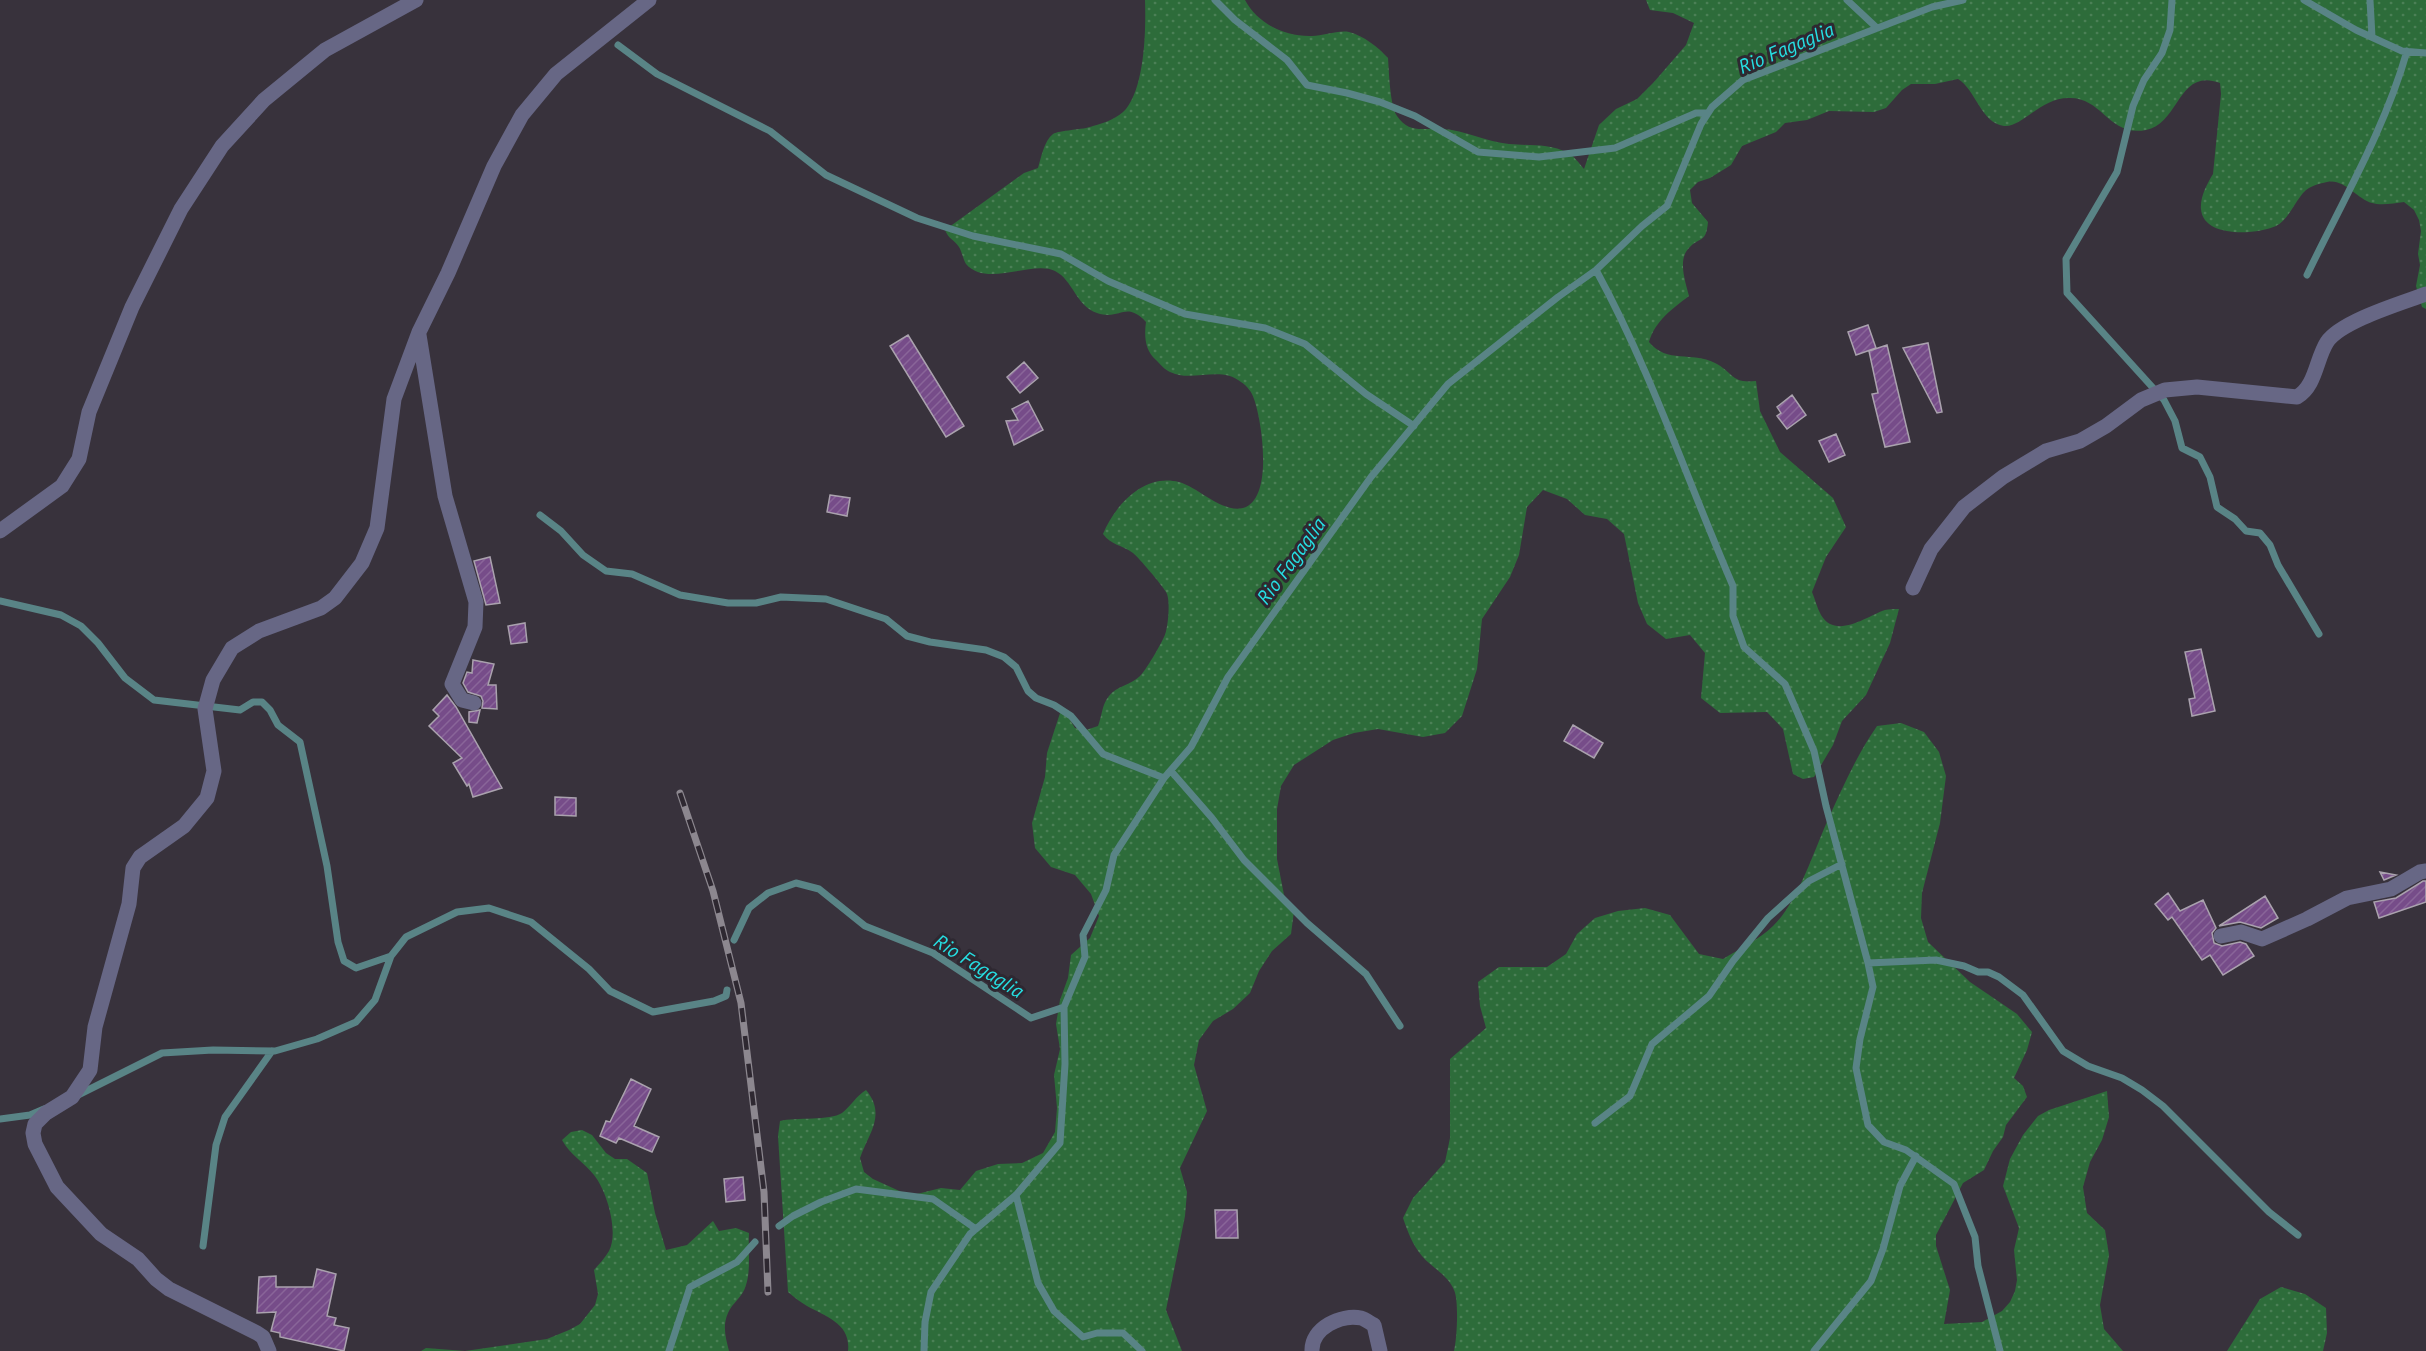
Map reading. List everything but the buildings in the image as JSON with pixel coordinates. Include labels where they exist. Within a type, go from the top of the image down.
[{"type":"street","points":[[0,531],[62,486],[79,459],[89,412],[132,306],[181,209],[222,146],[264,100],[325,50],[416,0]]},
{"type":"street","points":[[269,1351],[262,1337],[257,1333],[169,1289],[156,1279],[138,1259],[101,1234],[57,1187],[35,1144],[33,1133],[35,1124],[46,1113],[72,1097],[90,1070],[95,1027],[129,904],[133,868],[140,857],[184,826],[207,798],[214,771],[206,709],[213,680],[232,648],[259,631],[321,608],[335,598],[362,563],[377,528],[394,399],[419,332],[448,273],[494,166],[522,115],[556,74],[649,0]]},
{"type":"street","points":[[1913,588],[1931,549],[1964,507],[2004,477],[2046,451],[2080,441],[2106,426],[2141,400],[2165,390],[2197,387],[2297,397],[2307,392],[2328,340],[2351,323],[2426,294]]},
{"type":"street","points":[[419,332],[445,496],[476,602],[475,627],[453,684],[462,700],[474,703]]},
{"type":"street","points":[[2221,936],[2241,932],[2262,939],[2347,898],[2391,889],[2420,872],[2426,872]]},
{"type":"street","points":[[1312,1351],[1315,1337],[1327,1325],[1346,1318],[1362,1318],[1374,1324],[1380,1351]]},
{"type":"green space","points":[[1145,0],[1245,0],[1257,16],[1282,31],[1302,36],[1335,32],[1355,34],[1370,42],[1388,58],[1393,105],[1397,116],[1407,126],[1418,129],[1451,130],[1501,143],[1554,148],[1570,154],[1584,169],[1599,125],[1616,109],[1637,99],[1686,45],[1694,23],[1673,13],[1650,10],[1646,0],[2426,0],[2426,309],[2422,307],[2416,286],[2420,265],[2419,220],[2414,210],[2404,202],[2372,203],[2339,183],[2327,182],[2305,191],[2281,222],[2267,229],[2232,232],[2211,225],[2204,218],[2201,204],[2204,191],[2213,174],[2221,94],[2220,83],[2206,80],[2196,83],[2187,89],[2157,125],[2146,130],[2133,131],[2114,123],[2091,104],[2070,98],[2050,102],[2018,122],[2004,126],[1996,124],[1984,113],[1970,91],[1958,79],[1935,84],[1911,84],[1902,90],[1886,108],[1874,112],[1829,111],[1807,120],[1785,123],[1776,132],[1742,146],[1731,165],[1710,178],[1698,182],[1690,190],[1692,203],[1708,222],[1706,234],[1685,253],[1683,272],[1689,296],[1660,322],[1649,342],[1664,353],[1706,360],[1721,366],[1737,379],[1756,381],[1760,411],[1780,452],[1833,498],[1846,527],[1826,557],[1812,592],[1821,615],[1827,622],[1835,626],[1843,626],[1885,610],[1899,609],[1890,643],[1866,695],[1842,721],[1833,745],[1814,777],[1803,779],[1793,774],[1783,729],[1767,712],[1720,713],[1701,698],[1705,653],[1690,635],[1666,639],[1647,624],[1638,603],[1624,534],[1607,519],[1585,515],[1567,499],[1543,490],[1527,507],[1519,555],[1510,577],[1482,619],[1477,669],[1462,716],[1445,733],[1423,737],[1378,729],[1354,733],[1333,740],[1294,765],[1281,786],[1277,809],[1277,859],[1284,895],[1294,911],[1291,934],[1272,951],[1259,971],[1250,993],[1233,1009],[1213,1021],[1199,1040],[1194,1065],[1207,1111],[1180,1168],[1187,1192],[1185,1216],[1166,1310],[1182,1351],[848,1351],[846,1334],[836,1322],[788,1292],[778,1136],[780,1121],[837,1115],[866,1090],[872,1099],[875,1116],[871,1133],[860,1158],[864,1172],[873,1179],[906,1194],[917,1194],[941,1188],[960,1190],[976,1171],[998,1164],[1022,1163],[1043,1153],[1055,1132],[1057,1108],[1054,1075],[1060,1049],[1056,1024],[1060,1000],[1068,978],[1071,955],[1090,938],[1099,916],[1091,894],[1075,875],[1051,867],[1035,848],[1032,823],[1045,777],[1047,753],[1062,707],[1075,728],[1086,730],[1098,726],[1103,706],[1109,696],[1136,679],[1146,669],[1164,637],[1168,622],[1168,596],[1164,589],[1133,553],[1103,534],[1123,502],[1132,494],[1154,482],[1166,480],[1179,482],[1229,508],[1238,509],[1246,507],[1254,500],[1260,488],[1263,457],[1260,423],[1253,396],[1243,384],[1233,377],[1224,375],[1187,376],[1168,371],[1147,348],[1146,322],[1133,312],[1105,315],[1090,310],[1066,280],[1055,271],[1034,269],[986,274],[975,271],[966,264],[959,247],[945,230],[1024,173],[1038,168],[1045,145],[1053,134],[1102,123],[1115,118],[1126,109],[1132,99],[1141,72]]},
{"type":"green space","points":[[1901,723],[1924,732],[1939,752],[1946,776],[1940,823],[1922,893],[1921,918],[1928,942],[1970,982],[2017,1014],[2032,1032],[2027,1050],[2014,1078],[2023,1086],[2027,1097],[2006,1125],[2003,1137],[1984,1170],[1963,1183],[1936,1235],[1936,1246],[1950,1290],[1944,1324],[1982,1322],[2002,1311],[2010,1302],[2015,1291],[2017,1280],[2014,1250],[2019,1228],[2003,1186],[2010,1159],[2023,1135],[2038,1116],[2049,1110],[2107,1091],[2109,1117],[2102,1140],[2090,1162],[2083,1187],[2087,1213],[2105,1230],[2109,1255],[2100,1305],[2104,1329],[2123,1351],[1454,1351],[1457,1320],[1456,1295],[1448,1280],[1419,1251],[1403,1218],[1413,1198],[1445,1162],[1450,1138],[1450,1059],[1486,1028],[1480,1006],[1478,982],[1499,967],[1547,967],[1566,954],[1577,934],[1595,918],[1618,911],[1645,908],[1670,915],[1699,954],[1723,959],[1749,944],[1773,926],[1790,905],[1849,774],[1877,726]]},
{"type":"green space","points":[[582,1130],[592,1135],[606,1153],[615,1159],[627,1159],[647,1173],[655,1213],[666,1250],[687,1245],[713,1221],[719,1231],[736,1228],[749,1233],[748,1279],[742,1293],[730,1309],[725,1323],[729,1351],[465,1351],[547,1339],[580,1324],[595,1305],[598,1294],[594,1270],[609,1251],[612,1243],[612,1223],[607,1201],[599,1182],[562,1140],[571,1132]]},
{"type":"green space","points":[[2281,1287],[2305,1294],[2326,1308],[2327,1333],[2323,1351],[2227,1351],[2260,1299]]},
{"type":"green space","points":[[426,1348],[465,1351],[421,1351]]},
{"type":"waterway","points":[[1215,0],[1235,20],[1287,60],[1307,85],[1380,102],[1415,116],[1478,152],[1539,157],[1615,148],[1696,113],[1708,113]]},
{"type":"waterway","points":[[1847,0],[1877,28]]},
{"type":"waterway","name":"Rio Fagaglia","points":[[734,940],[749,908],[768,893],[796,883],[819,889],[865,926],[933,953],[1031,1018],[1064,1007],[1085,957],[1083,935],[1106,890],[1114,855],[1164,778],[1191,747],[1228,677],[1371,477],[1448,384],[1596,270],[1642,226],[1667,206],[1701,124],[1712,107],[1743,80],[1932,7],[1963,0]]},
{"type":"waterway","points":[[2172,0],[2170,30],[2162,53],[2144,80],[2133,106],[2117,172],[2066,259],[2067,293],[2164,400],[2175,421],[2182,448],[2200,457],[2210,477],[2217,507],[2235,519],[2246,531],[2260,533],[2270,545],[2278,565],[2319,634]]},
{"type":"waterway","name":"Rio Fagaglia","points":[[2304,0],[2356,30],[2402,51],[2426,53]]},
{"type":"waterway","points":[[2370,0],[2372,37]]},
{"type":"waterway","points":[[618,45],[657,74],[770,131],[826,175],[917,218],[973,236],[1061,254],[1108,281],[1185,314],[1265,328],[1305,344],[1366,394],[1414,426]]},
{"type":"waterway","points":[[2307,275],[2375,137],[2407,51]]},
{"type":"waterway","points":[[1596,270],[1651,386],[1733,586],[1733,616],[1744,647],[1785,684],[1814,751],[1873,987],[1860,1039],[1856,1068],[1868,1125],[1884,1142],[1906,1150],[1954,1184],[1975,1237],[1978,1266],[2000,1351]]},
{"type":"waterway","points":[[540,515],[561,531],[583,555],[606,571],[632,574],[680,595],[728,603],[756,603],[781,597],[826,599],[886,619],[907,636],[930,642],[986,650],[1004,657],[1016,667],[1028,691],[1036,698],[1054,705],[1071,716],[1103,754],[1164,778]]},
{"type":"waterway","points":[[0,601],[61,615],[81,626],[98,643],[125,678],[154,700],[240,710],[253,702],[262,702],[270,710],[278,725],[300,742],[327,866],[338,942],[344,961],[356,968],[391,956]]},
{"type":"waterway","points":[[1171,771],[1212,818],[1244,860],[1307,923],[1366,974],[1400,1026]]},
{"type":"waterway","points":[[1595,1123],[1630,1096],[1652,1044],[1709,996],[1733,961],[1768,918],[1809,881],[1842,864]]},
{"type":"waterway","points":[[76,1096],[162,1053],[213,1050],[275,1051],[317,1039],[356,1022],[375,1000],[391,956],[406,937],[457,912],[489,908],[531,922],[589,969],[610,991],[653,1012],[714,1001],[726,996],[727,990]]},
{"type":"waterway","points":[[1868,963],[1936,960],[1964,966],[1978,972],[1988,972],[1999,977],[2023,995],[2063,1051],[2088,1066],[2122,1078],[2163,1106],[2269,1212],[2298,1235]]},
{"type":"waterway","points":[[924,1351],[925,1322],[931,1292],[970,1234],[1016,1195],[1060,1143],[1065,1064],[1064,1007]]},
{"type":"waterway","points":[[203,1246],[216,1145],[225,1117],[272,1051]]},
{"type":"waterway","points":[[0,1119],[30,1115],[44,1109]]},
{"type":"waterway","points":[[1814,1351],[1871,1281],[1883,1249],[1900,1186],[1916,1156]]},
{"type":"waterway","points":[[779,1226],[821,1202],[856,1189],[933,1199],[976,1229]]},
{"type":"waterway","points":[[1016,1195],[1038,1283],[1054,1311],[1083,1337],[1097,1333],[1123,1333],[1142,1351]]},
{"type":"waterway","points":[[669,1351],[690,1287],[737,1262],[755,1242]]},
{"type":"railway","points":[[680,793],[713,891],[741,1003],[764,1192],[768,1292]]}]
